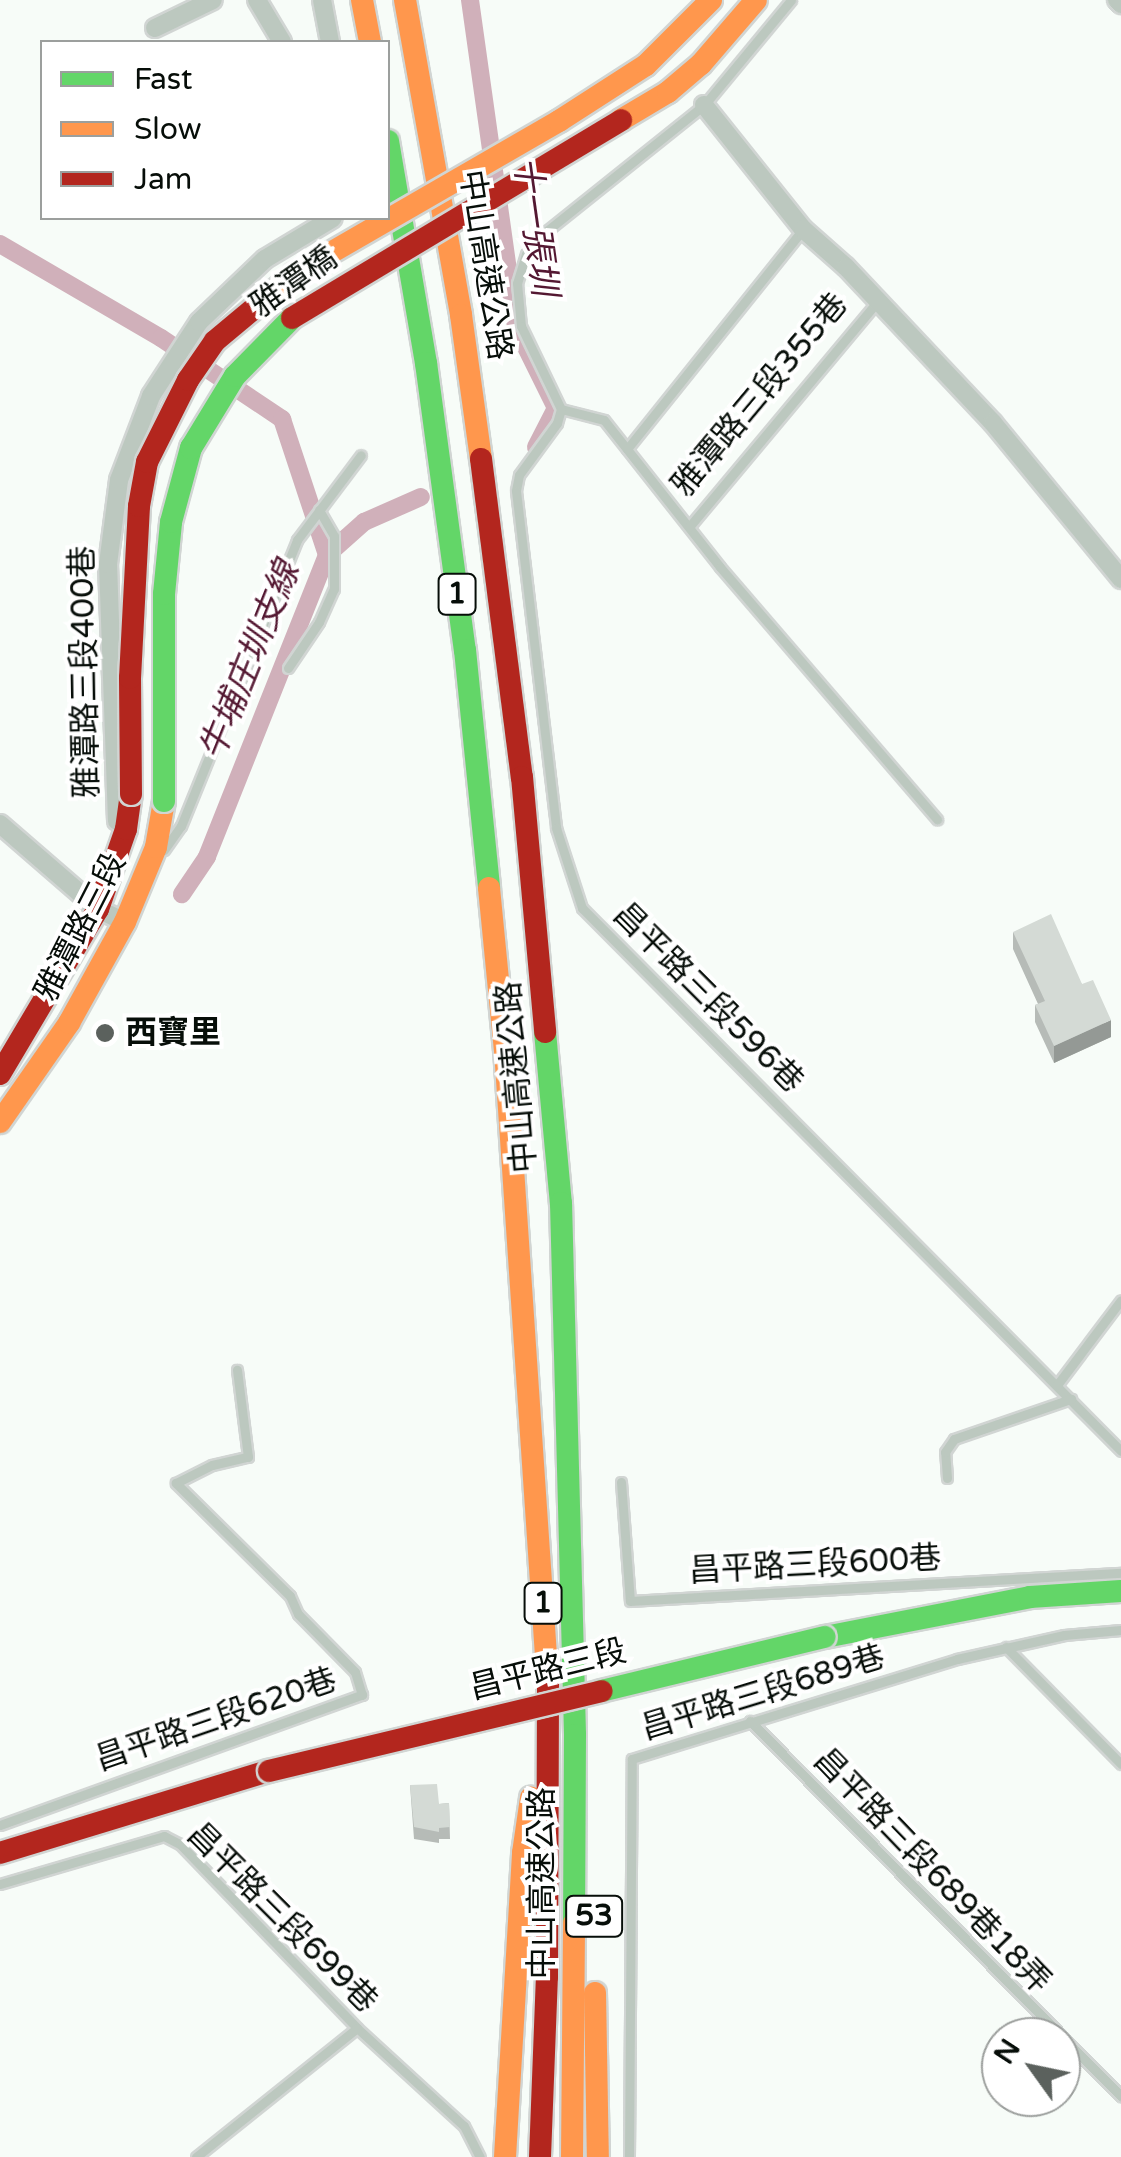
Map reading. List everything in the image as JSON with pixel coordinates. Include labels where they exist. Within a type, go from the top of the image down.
[{"type":"main road","points":[[362,0],[370,40]]},
{"type":"main road","name":"中山高速公路","points":[[405,0],[461,315],[522,777],[561,1203],[574,1676],[572,2157]]},
{"type":"main road","name":"雅潭橋","points":[[390,219],[559,121],[646,65],[711,0]]},
{"type":"main road","name":"雅潭橋","points":[[164,801],[164,594],[170,522],[192,448],[235,376],[263,343],[296,314],[668,92],[700,64],[756,0]]},
{"type":"main road","name":"中山高速公路","points":[[390,152],[426,363],[465,650],[505,1050],[548,1673],[546,1977],[540,2157]]},
{"type":"main road","name":"雅潭橋","points":[[131,794],[130,678],[139,506],[147,462],[188,380],[215,340],[294,274],[388,220]]},
{"type":"main road","name":"雅潭路三段","points":[[0,1074],[98,909],[126,829],[131,794]]},
{"type":"main road","name":"雅潭路三段","points":[[0,1122],[69,1023],[125,922],[146,877],[164,801]]},
{"type":"main road","name":"昌平路三段","points":[[0,1853],[269,1771],[825,1636],[1030,1598],[1121,1591]]},
{"type":"main road","points":[[504,2157],[523,1853],[548,1673]]},
{"type":"main road","name":"53","points":[[574,1676],[592,1775],[598,2157]]},
{"type":"street","points":[[156,28],[213,0]]},
{"type":"street","points":[[257,0],[281,40]]},
{"type":"street","points":[[322,0],[330,40]]},
{"type":"street","name":"雅潭路三段355巷","points":[[704,105],[803,229],[993,422],[1121,579]]},
{"type":"street","name":"雅潭路三段400巷","points":[[98,909],[115,854],[118,815],[108,564],[119,480],[151,396],[199,322],[265,259],[330,220]]},
{"type":"street","points":[[0,824],[98,909],[125,922]]},
{"type":"lane","points":[[790,0],[704,105],[543,234],[526,254],[517,283],[521,326],[561,409],[604,420],[689,527],[937,819]]},
{"type":"lane","name":"雅潭路三段355巷","points":[[628,449],[803,229]]},
{"type":"lane","name":"雅潭路三段355巷","points":[[689,527],[877,302]]},
{"type":"lane","name":"昌平路三段596巷","points":[[561,409],[557,422],[519,475],[516,491],[556,828],[582,908],[1121,1451]]},
{"type":"lane","points":[[146,877],[180,826],[298,540],[360,455]]},
{"type":"lane","points":[[288,668],[319,622],[334,588],[334,536],[318,512]]},
{"type":"lane","points":[[1056,1385],[1121,1300]]},
{"type":"lane","name":"昌平路三段620巷","points":[[0,1825],[362,1695],[355,1672],[298,1614],[290,1596],[176,1482],[212,1464],[248,1457],[238,1370]]},
{"type":"lane","points":[[947,1478],[945,1452],[954,1440],[1071,1399]]},
{"type":"lane","name":"昌平路三段600巷","points":[[621,1482],[630,1600],[1121,1572]]},
{"type":"lane","name":"昌平路三段689巷","points":[[628,2157],[632,1759],[1006,1647],[1064,1635],[1121,1630]]},
{"type":"lane","points":[[1006,1647],[1121,1764]]},
{"type":"lane","name":"昌平路三段689巷18弄","points":[[750,1721],[1121,2096]]},
{"type":"lane","name":"昌平路三段699巷","points":[[0,1884],[164,1836],[192,1854],[356,2028],[464,2126],[480,2157]]},
{"type":"lane","points":[[196,2157],[356,2028]]},
{"type":"building","points":[[1051,914],[1082,984],[1093,980],[1111,1020],[1054,1046],[1035,1005],[1045,1001],[1013,932]]},
{"type":"building","points":[[437,1784],[439,1804],[449,1803],[450,1827],[439,1828],[439,1832],[414,1827],[410,1785]]},
{"type":"waterway","name":"十一張圳","points":[[470,0],[516,327],[556,408],[536,447]]},
{"type":"waterway","name":"牛埔庄圳支線","points":[[0,244],[161,338],[282,419],[327,555],[207,857],[182,894]]},
{"type":"waterway","name":"十一張圳","points":[[327,555],[364,522],[421,497]]},
{"type":"traffic: fast","points":[[390,153],[426,363],[465,650],[489,888]]},
{"type":"traffic: fast","points":[[164,801],[164,594],[171,522],[191,448],[235,376],[292,318]]},
{"type":"traffic: fast","points":[[545,1032],[561,1203],[575,1735],[574,1923]]},
{"type":"traffic: fast","points":[[825,1637],[1030,1597],[1121,1591]]},
{"type":"traffic: fast","points":[[601,1691],[825,1637]]},
{"type":"traffic: slow","points":[[362,0],[370,40]]},
{"type":"traffic: slow","points":[[405,0],[461,315],[481,459]]},
{"type":"traffic: slow","points":[[390,219],[559,121],[646,65],[711,0]]},
{"type":"traffic: slow","points":[[621,120],[668,92],[701,64],[756,0]]},
{"type":"traffic: slow","points":[[270,295],[294,274],[388,220]]},
{"type":"traffic: slow","points":[[0,1122],[69,1023],[125,922],[156,847],[164,801]]},
{"type":"traffic: slow","points":[[489,888],[505,1050],[548,1685]]},
{"type":"traffic: slow","points":[[505,2157],[523,1853],[531,1798]]},
{"type":"traffic: slow","points":[[572,2157],[574,1923]]},
{"type":"traffic: slow","points":[[595,1993],[598,2157]]},
{"type":"traffic: jam","points":[[292,318],[621,120]]},
{"type":"traffic: jam","points":[[131,794],[130,678],[139,506],[147,462],[188,380],[215,341],[270,295]]},
{"type":"traffic: jam","points":[[481,459],[522,777],[545,1032]]},
{"type":"traffic: jam","points":[[0,1074],[98,909],[126,829],[131,794]]},
{"type":"traffic: jam","points":[[540,2157],[547,1977],[548,1685]]},
{"type":"traffic: jam","points":[[269,1771],[601,1691]]},
{"type":"traffic: jam","points":[[0,1853],[269,1771]]},
{"type":"place","name":"西寶里","points":[[105,1033]]}]
